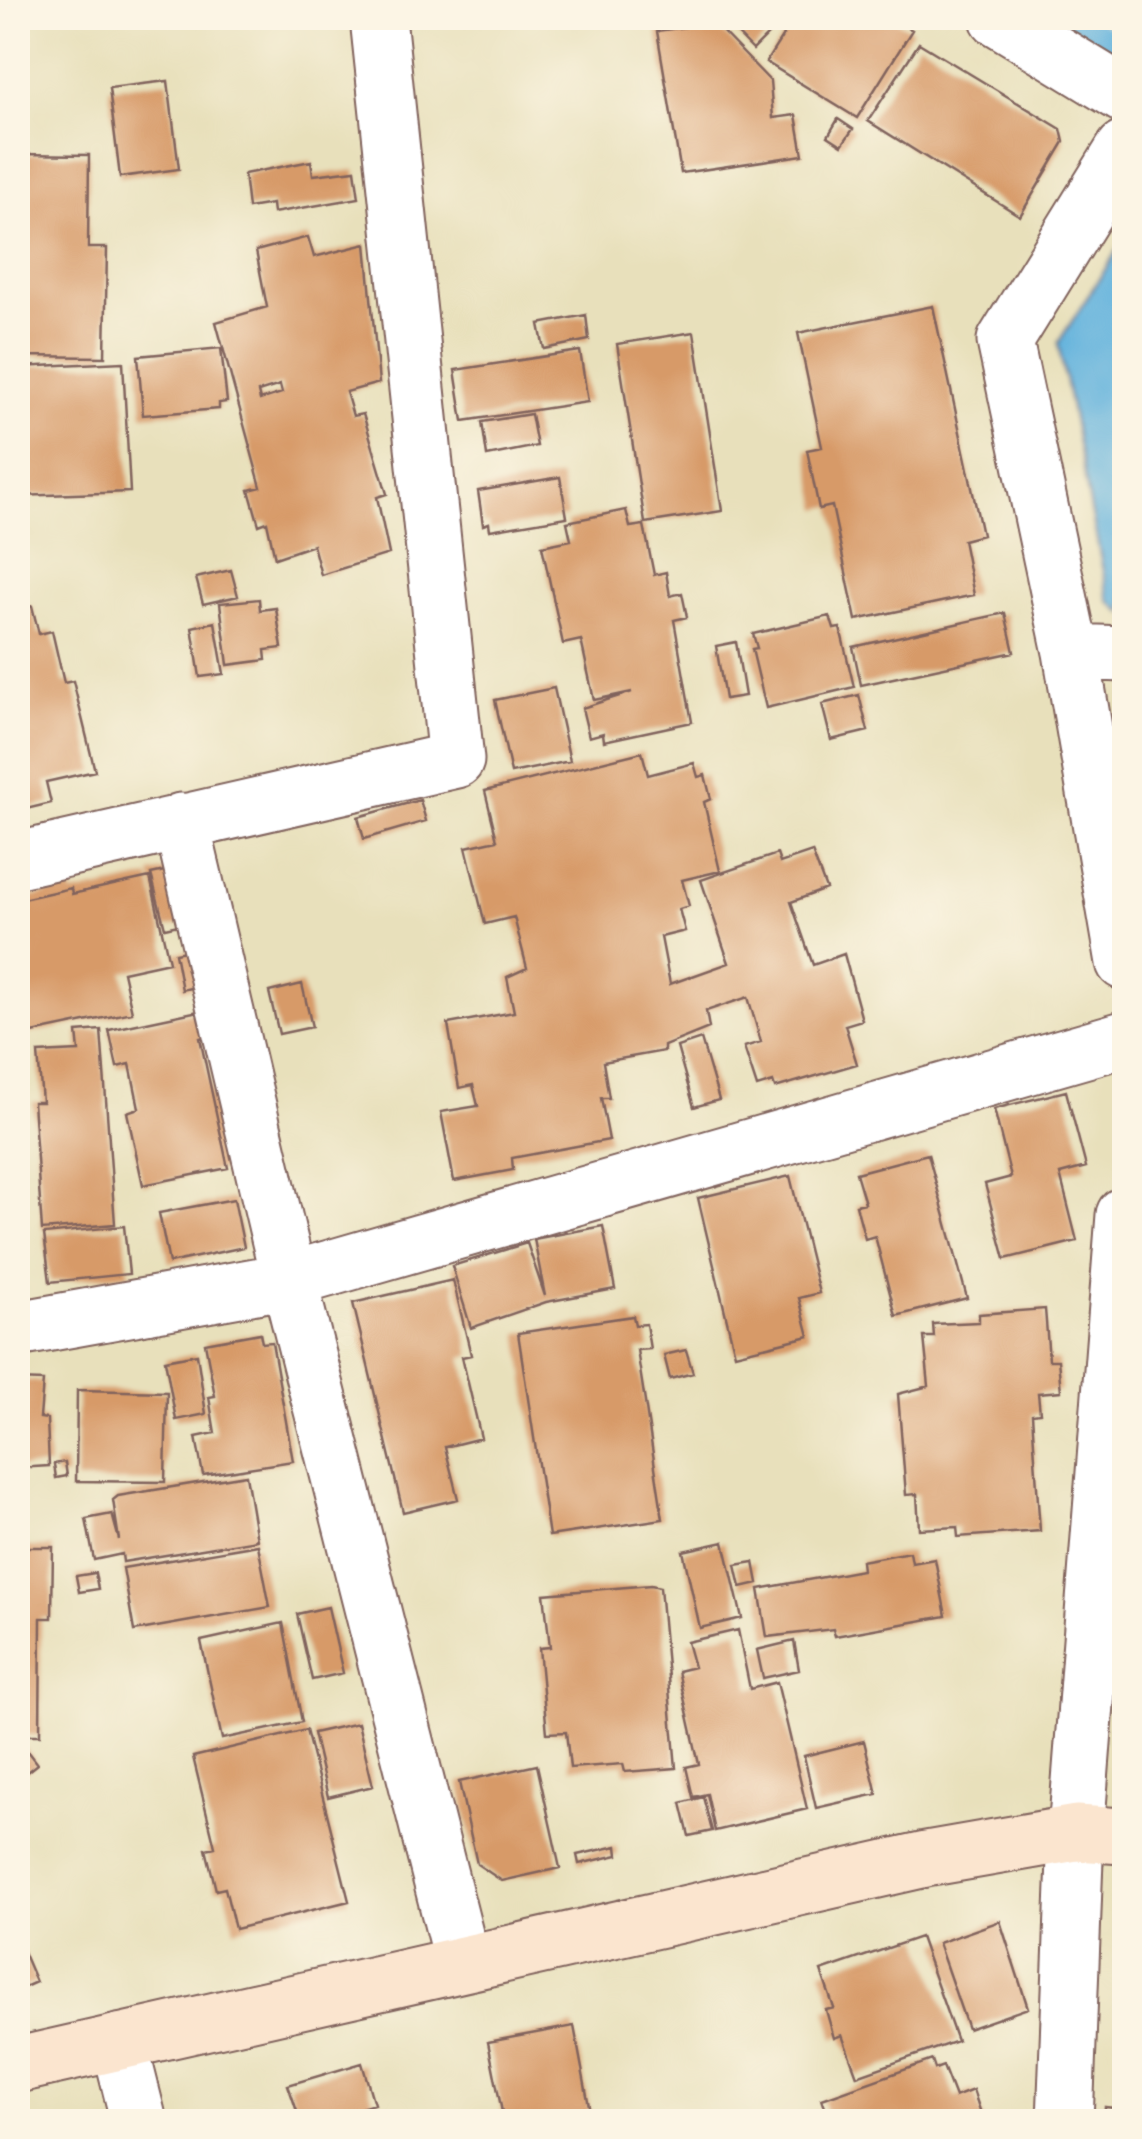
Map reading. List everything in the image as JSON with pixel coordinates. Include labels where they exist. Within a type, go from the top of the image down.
[{"type":"street","points":[[18,860],[456,760],[378,18]]},
{"type":"street","points":[[998,18],[1124,95]]},
{"type":"street","points":[[1124,149],[1005,341],[1071,652],[1124,962]]},
{"type":"street","points":[[1071,652],[1124,654]]},
{"type":"street","points":[[181,821],[290,1280],[462,1962]]},
{"type":"street","points":[[18,1328],[290,1280],[1124,1039]]},
{"type":"street","points":[[1064,2122],[1100,1834],[1124,1215]]},
{"type":"street","points":[[18,2065],[926,1859],[1100,1834]]},
{"type":"street","points":[[120,2042],[138,2122]]},
{"type":"water","points":[[1117,251],[1124,255],[1124,613],[1109,601],[1058,343]]},
{"type":"building","points":[[722,18],[757,18],[771,32],[753,50]]},
{"type":"building","points":[[794,18],[892,18],[912,30],[857,118],[766,62]]},
{"type":"building","points":[[714,23],[770,81],[773,118],[796,115],[803,155],[681,173],[657,31]]},
{"type":"building","points":[[919,43],[1061,129],[1064,142],[1020,216],[868,121]]},
{"type":"building","points":[[168,81],[179,169],[120,177],[109,88]]},
{"type":"building","points":[[838,119],[853,129],[842,145],[828,136]]},
{"type":"building","points":[[18,154],[89,155],[88,248],[107,248],[105,357],[18,356]]},
{"type":"building","points":[[311,161],[313,175],[355,170],[359,198],[273,213],[272,204],[248,208],[244,174]]},
{"type":"building","points":[[308,237],[314,257],[366,244],[379,383],[346,392],[353,416],[363,414],[387,494],[377,497],[389,554],[321,575],[313,545],[275,558],[267,522],[259,525],[249,490],[261,487],[216,322],[267,307],[256,251]],"holes":[[[280,385],[282,393],[260,400],[258,392]]]},
{"type":"building","points":[[933,306],[982,535],[963,540],[974,595],[856,620],[832,506],[819,509],[807,450],[822,447],[798,333]]},
{"type":"building","points":[[586,315],[589,340],[544,349],[539,324]]},
{"type":"building","points":[[694,332],[722,511],[645,523],[617,344]]},
{"type":"building","points":[[221,348],[227,402],[219,403],[219,409],[143,415],[138,356]]},
{"type":"building","points":[[580,351],[588,402],[463,421],[455,370]]},
{"type":"building","points":[[123,362],[130,492],[18,496],[18,367]]},
{"type":"building","points":[[531,414],[537,446],[487,456],[482,422]]},
{"type":"building","points":[[560,477],[567,517],[490,530],[489,523],[483,525],[478,491]]},
{"type":"building","points":[[626,510],[630,527],[644,525],[654,575],[666,572],[670,596],[682,593],[687,617],[674,620],[692,722],[604,741],[603,733],[589,737],[582,708],[632,692],[594,700],[581,640],[563,644],[542,546],[571,540],[567,522]]},
{"type":"building","points":[[231,570],[238,596],[203,604],[196,578]]},
{"type":"building","points":[[259,599],[260,610],[276,608],[282,648],[265,650],[266,660],[228,665],[220,603]]},
{"type":"building","points":[[32,606],[39,634],[52,631],[64,683],[73,681],[95,771],[46,782],[51,803],[18,811],[18,609]]},
{"type":"building","points":[[1005,613],[1014,652],[861,685],[853,647]]},
{"type":"building","points":[[830,616],[834,629],[840,628],[854,687],[766,708],[752,649],[757,648],[753,634]]},
{"type":"building","points":[[215,622],[224,674],[200,677],[192,627]]},
{"type":"building","points":[[736,642],[745,696],[725,699],[716,646]]},
{"type":"building","points":[[554,688],[570,761],[511,773],[495,700]]},
{"type":"building","points":[[859,695],[868,731],[831,740],[822,704]]},
{"type":"building","points":[[642,752],[648,775],[694,763],[698,777],[705,775],[711,799],[704,802],[720,871],[682,880],[689,906],[679,909],[685,931],[661,937],[670,984],[729,963],[701,880],[777,854],[780,863],[812,852],[826,889],[791,902],[813,965],[844,954],[862,1020],[845,1025],[857,1064],[775,1088],[773,1082],[757,1087],[744,1047],[761,1042],[748,997],[706,1011],[709,1028],[664,1046],[664,1051],[603,1062],[609,1098],[601,1098],[609,1140],[512,1158],[513,1170],[454,1181],[441,1112],[478,1106],[473,1085],[459,1088],[448,1024],[514,1012],[507,977],[527,968],[514,917],[485,924],[466,847],[497,840],[485,791]]},
{"type":"building","points":[[420,800],[426,821],[364,839],[358,817]]},
{"type":"building","points":[[178,868],[191,922],[165,928],[151,874]]},
{"type":"building","points":[[150,877],[169,962],[123,972],[132,1012],[18,1033],[18,958],[22,957],[18,952],[18,900],[71,888],[72,894]]},
{"type":"building","points":[[201,948],[207,984],[182,990],[175,953]]},
{"type":"building","points":[[302,984],[312,1027],[279,1034],[269,992]]},
{"type":"building","points":[[208,1009],[213,1035],[200,1038],[228,1168],[143,1185],[127,1112],[139,1108],[130,1064],[117,1067],[109,1030]]},
{"type":"building","points":[[101,1030],[115,1224],[42,1230],[33,1102],[42,1102],[38,1053],[79,1051],[77,1032]]},
{"type":"building","points":[[701,1039],[719,1100],[694,1107],[677,1047]]},
{"type":"building","points":[[18,1044],[22,1045],[21,1086],[18,1086]]},
{"type":"building","points":[[1066,1091],[1086,1167],[1060,1174],[1077,1241],[1005,1259],[985,1184],[1011,1177],[994,1109]]},
{"type":"building","points":[[928,1154],[967,1298],[896,1316],[875,1236],[865,1239],[856,1205],[865,1203],[856,1173]]},
{"type":"building","points":[[790,1176],[819,1293],[799,1298],[809,1336],[735,1354],[698,1198]]},
{"type":"building","points":[[234,1199],[244,1247],[169,1263],[159,1213]]},
{"type":"building","points":[[124,1226],[129,1274],[50,1282],[44,1234]]},
{"type":"building","points":[[603,1226],[615,1289],[546,1302],[471,1328],[452,1266],[527,1243],[545,1296],[534,1239]]},
{"type":"building","points":[[453,1280],[471,1355],[462,1357],[481,1438],[445,1447],[458,1499],[403,1512],[353,1303]]},
{"type":"building","points":[[1045,1309],[1049,1360],[1058,1360],[1061,1391],[1038,1393],[1040,1413],[1032,1414],[1040,1531],[958,1537],[957,1527],[919,1529],[917,1494],[906,1495],[898,1394],[929,1386],[924,1337],[934,1337],[933,1324],[979,1322],[979,1314]]},
{"type":"building","points":[[633,1316],[635,1325],[646,1324],[650,1349],[637,1350],[663,1519],[549,1536],[518,1333]]},
{"type":"building","points":[[260,1333],[262,1343],[272,1342],[293,1461],[203,1475],[196,1437],[215,1433],[209,1397],[215,1396],[205,1343]]},
{"type":"building","points":[[686,1350],[693,1373],[670,1379],[664,1355]]},
{"type":"building","points":[[197,1354],[206,1414],[176,1420],[165,1360]]},
{"type":"building","points":[[18,1380],[43,1381],[40,1418],[47,1419],[49,1466],[18,1468]]},
{"type":"building","points":[[77,1390],[167,1392],[165,1482],[76,1481]]},
{"type":"building","points":[[65,1462],[67,1476],[56,1478],[54,1464]]},
{"type":"building","points":[[246,1475],[257,1540],[123,1562],[122,1554],[94,1560],[86,1519],[112,1514],[119,1540],[113,1500],[118,1496]]},
{"type":"building","points":[[724,1542],[742,1618],[700,1628],[683,1551]]},
{"type":"building","points":[[258,1545],[270,1607],[134,1631],[123,1568]]},
{"type":"building","points":[[18,1547],[53,1547],[52,1618],[41,1618],[40,1735],[18,1735]]},
{"type":"building","points":[[910,1552],[912,1563],[935,1559],[946,1616],[835,1636],[833,1629],[767,1637],[759,1589],[862,1570],[861,1561]]},
{"type":"building","points":[[754,1562],[758,1583],[741,1587],[736,1565]]},
{"type":"building","points":[[95,1573],[98,1589],[79,1592],[76,1576]]},
{"type":"building","points":[[660,1587],[676,1768],[625,1772],[623,1764],[570,1768],[566,1732],[547,1733],[539,1648],[550,1647],[544,1594]]},
{"type":"building","points":[[328,1607],[343,1673],[312,1680],[297,1614]]},
{"type":"building","points":[[283,1623],[302,1722],[222,1739],[201,1641]]},
{"type":"building","points":[[738,1630],[750,1689],[777,1682],[807,1809],[715,1831],[707,1794],[693,1797],[686,1767],[699,1764],[678,1671],[694,1667],[687,1642]]},
{"type":"building","points":[[794,1641],[799,1670],[763,1678],[757,1650]]},
{"type":"building","points":[[358,1723],[373,1786],[328,1797],[313,1733]]},
{"type":"building","points":[[306,1730],[349,1901],[235,1929],[225,1888],[216,1890],[206,1849],[215,1847],[193,1757]]},
{"type":"building","points":[[18,1739],[37,1764],[18,1779]]},
{"type":"building","points":[[864,1741],[877,1794],[816,1808],[804,1756]]},
{"type":"building","points":[[537,1765],[560,1868],[502,1881],[477,1864],[459,1782]]},
{"type":"building","points":[[703,1797],[712,1831],[689,1836],[681,1803]]},
{"type":"building","points":[[617,1846],[618,1855],[579,1864],[577,1855]]},
{"type":"building","points":[[1000,1921],[1028,2008],[968,2029],[938,1943]]},
{"type":"building","points":[[920,1937],[957,2041],[857,2076],[842,2035],[834,2038],[826,2010],[834,2008],[821,1971]]},
{"type":"building","points":[[18,1940],[36,1982],[18,1990]]},
{"type":"building","points":[[574,2026],[592,2122],[504,2122],[488,2042]]},
{"type":"building","points":[[932,2060],[935,2069],[943,2066],[955,2097],[973,2090],[984,2122],[830,2122],[822,2099]]},
{"type":"building","points":[[362,2063],[374,2104],[345,2113],[349,2122],[287,2122],[299,2117],[288,2085]]},
{"type":"building","points":[[1105,2107],[1124,2109],[1124,2122],[1104,2122]]},
{"type":"waterway","points":[[1074,18],[1124,49]]}]
